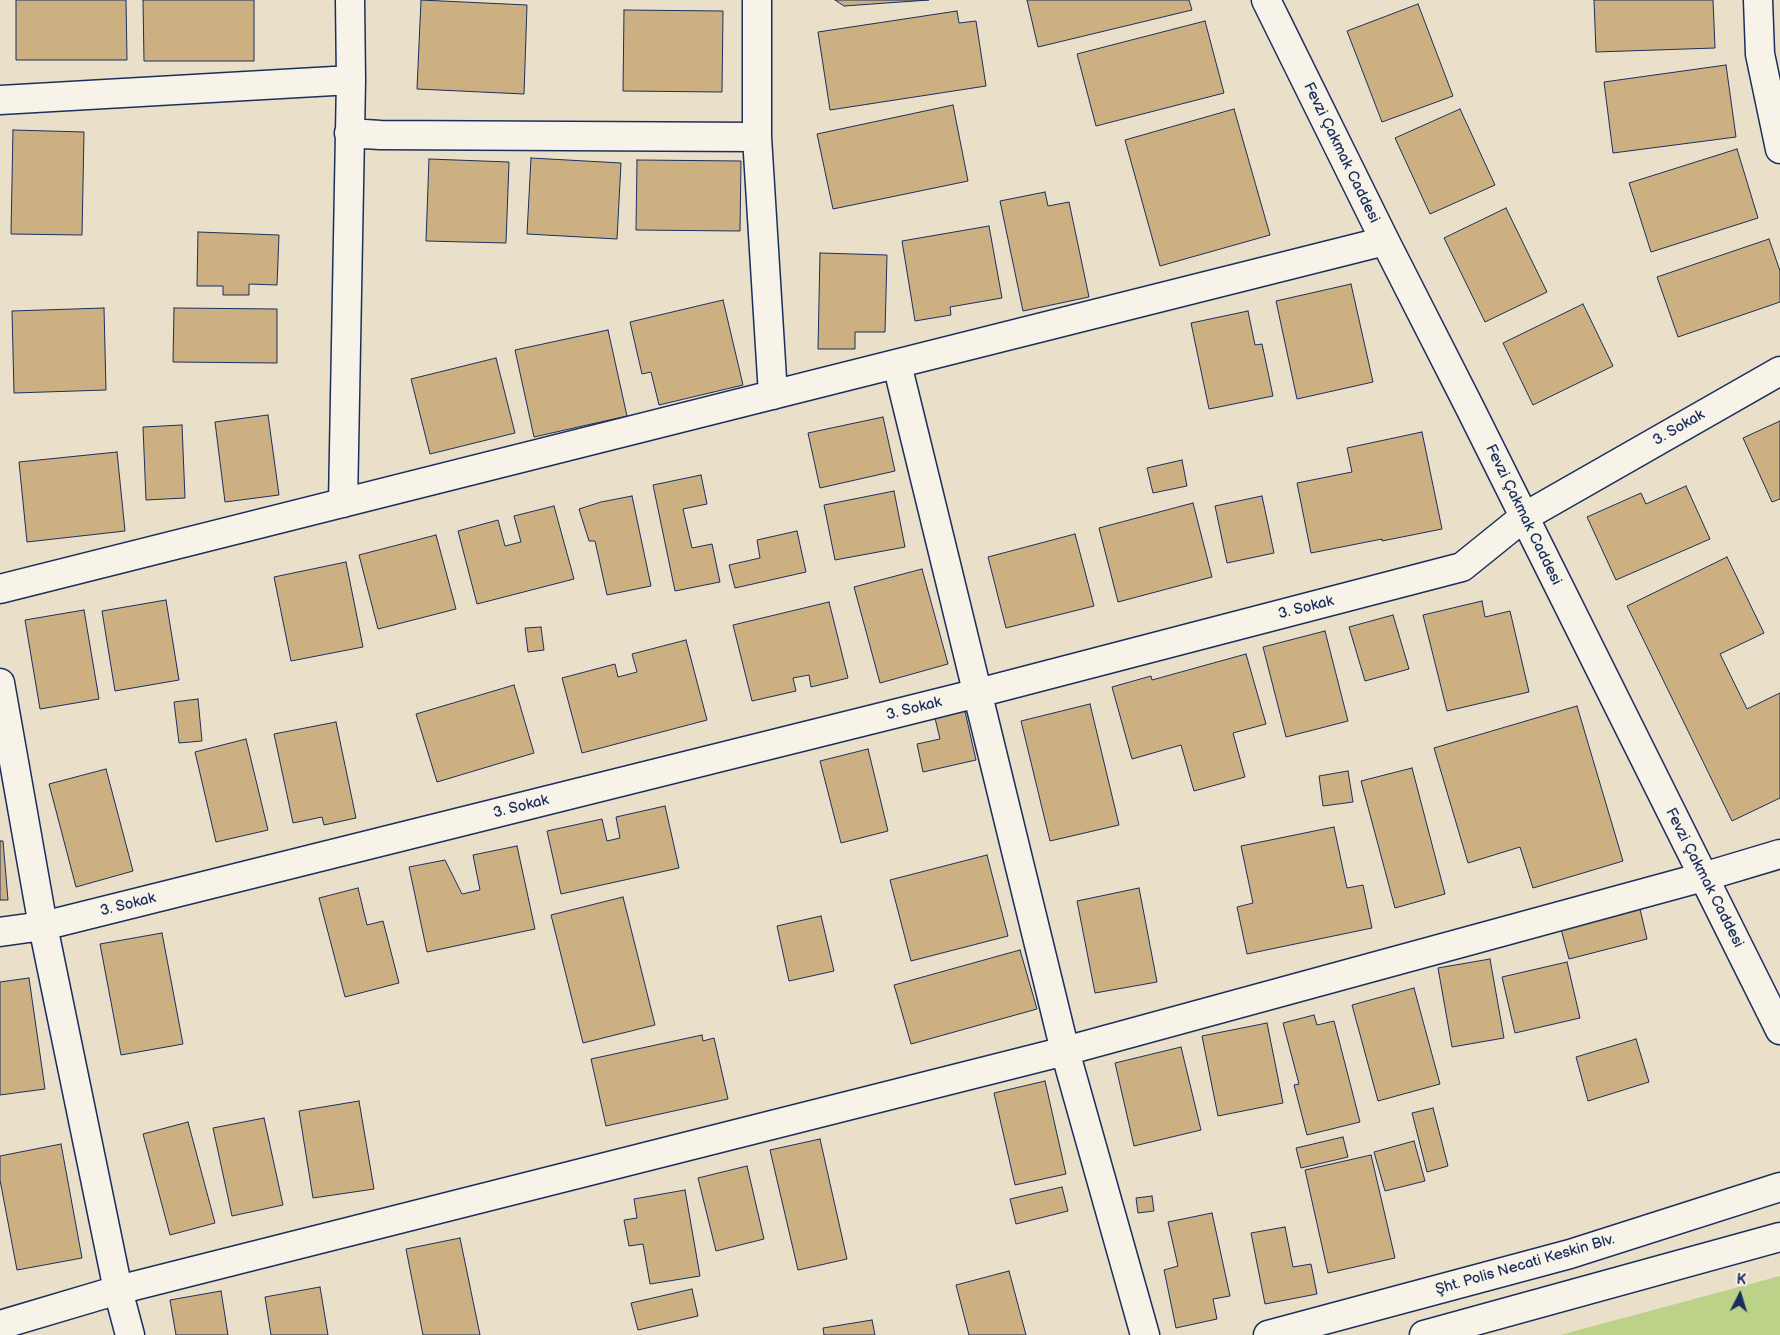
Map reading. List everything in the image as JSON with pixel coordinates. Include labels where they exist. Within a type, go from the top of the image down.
[{"type":"street","points":[[343,504],[351,80],[350,0]]},
{"type":"street","points":[[756,0],[757,137],[773,395]]},
{"type":"street","name":"Fevzi Çakmak Caddesi","points":[[1266,0],[1384,241],[1780,1030]]},
{"type":"street","points":[[1758,0],[1760,54],[1780,149]]},
{"type":"street","points":[[0,100],[351,80]]},
{"type":"street","points":[[349,132],[380,135],[757,137]]},
{"type":"street","points":[[0,590],[1384,241]]},
{"type":"street","points":[[897,364],[1065,1052],[1145,1335]]},
{"type":"street","name":"3. Sokak","points":[[0,932],[44,926],[978,693],[1462,568],[1524,517],[1780,371]]},
{"type":"street","points":[[0,684],[44,926],[118,1290],[130,1335]]},
{"type":"street","points":[[0,1325],[118,1290],[1065,1052],[1703,877],[1780,854]]},
{"type":"street","name":"Şht. Polis Necati Keskin Blv.","points":[[1268,1335],[1570,1254],[1780,1187]]},
{"type":"street","points":[[1424,1335],[1780,1237]]},
{"type":"green space","points":[[1780,1276],[1780,1335],[1560,1335]]},
{"type":"building","points":[[16,0],[126,0],[127,60],[16,60]]},
{"type":"building","points":[[143,0],[254,0],[254,61],[144,61]]},
{"type":"building","points":[[421,0],[527,5],[524,94],[417,89]]},
{"type":"building","points":[[835,0],[929,0],[844,6]]},
{"type":"building","points":[[1027,0],[1189,0],[1192,10],[1038,47]]},
{"type":"building","points":[[1594,0],[1713,0],[1715,48],[1596,52]]},
{"type":"building","points":[[1418,4],[1453,96],[1382,122],[1347,31]]},
{"type":"building","points":[[624,10],[723,11],[722,92],[623,91]]},
{"type":"building","points":[[957,11],[959,23],[976,21],[986,86],[830,110],[818,32]]},
{"type":"building","points":[[1205,21],[1224,93],[1096,126],[1077,54]]},
{"type":"building","points":[[1726,65],[1736,137],[1613,153],[1604,82]]},
{"type":"building","points":[[953,105],[968,181],[833,209],[817,134]]},
{"type":"building","points":[[1234,109],[1270,235],[1160,266],[1125,140]]},
{"type":"building","points":[[1460,109],[1495,185],[1430,214],[1395,138]]},
{"type":"building","points":[[13,130],[84,132],[82,235],[11,234]]},
{"type":"building","points":[[1737,149],[1758,218],[1651,252],[1629,183]]},
{"type":"building","points":[[531,158],[621,163],[617,239],[527,234]]},
{"type":"building","points":[[429,159],[509,162],[506,243],[426,241]]},
{"type":"building","points":[[637,160],[741,161],[740,231],[636,230]]},
{"type":"building","points":[[1045,192],[1048,206],[1069,202],[1089,297],[1023,311],[1000,201]]},
{"type":"building","points":[[1506,208],[1547,292],[1485,322],[1444,238]]},
{"type":"building","points":[[989,226],[1002,298],[950,307],[951,315],[915,321],[902,241]]},
{"type":"building","points":[[198,232],[279,235],[277,285],[249,284],[249,295],[223,295],[223,286],[197,286]]},
{"type":"building","points":[[1769,239],[1780,271],[1780,302],[1678,337],[1657,277]]},
{"type":"building","points":[[820,253],[887,255],[885,332],[855,332],[855,349],[818,349]]},
{"type":"building","points":[[1351,284],[1373,382],[1297,399],[1276,301]]},
{"type":"building","points":[[723,300],[743,385],[659,405],[651,372],[642,374],[630,322]]},
{"type":"building","points":[[1583,304],[1613,366],[1533,405],[1503,343]]},
{"type":"building","points":[[104,308],[106,390],[14,393],[12,311]]},
{"type":"building","points":[[174,308],[277,309],[277,363],[173,362]]},
{"type":"building","points":[[1248,311],[1255,345],[1262,344],[1273,396],[1209,409],[1191,323]]},
{"type":"building","points":[[608,330],[627,416],[534,437],[515,350]]},
{"type":"building","points":[[496,358],[515,433],[430,454],[411,379]]},
{"type":"building","points":[[268,415],[279,495],[225,502],[215,422]]},
{"type":"building","points":[[883,417],[895,471],[820,488],[808,433]]},
{"type":"building","points":[[1780,421],[1780,499],[1772,502],[1743,438]]},
{"type":"building","points":[[182,425],[185,498],[146,500],[143,427]]},
{"type":"building","points":[[1422,432],[1442,529],[1311,553],[1297,483],[1352,472],[1347,448]]},
{"type":"building","points":[[117,452],[125,531],[27,542],[19,462]]},
{"type":"building","points":[[1182,460],[1187,486],[1153,493],[1147,468]]},
{"type":"building","points":[[701,475],[707,504],[683,509],[692,548],[712,544],[720,582],[675,591],[653,485]]},
{"type":"building","points":[[1686,486],[1710,539],[1616,580],[1587,517],[1641,493],[1646,504]]},
{"type":"building","points":[[894,491],[905,547],[835,560],[824,505]]},
{"type":"building","points":[[632,496],[651,586],[607,595],[595,541],[589,541],[579,509],[601,502]]},
{"type":"building","points":[[1262,496],[1274,553],[1227,563],[1215,506]]},
{"type":"building","points":[[1193,503],[1212,577],[1118,602],[1099,528]]},
{"type":"building","points":[[554,506],[574,579],[477,604],[458,531],[498,520],[505,546],[521,542],[514,516]]},
{"type":"building","points":[[797,531],[806,572],[735,588],[729,565],[760,558],[757,540]]},
{"type":"building","points":[[1075,534],[1094,606],[1006,628],[988,557]]},
{"type":"building","points":[[436,535],[456,609],[378,629],[359,555]]},
{"type":"building","points":[[1727,557],[1764,633],[1720,654],[1747,709],[1780,693],[1780,798],[1732,821],[1627,606]]},
{"type":"building","points":[[346,562],[363,647],[291,661],[274,577]]},
{"type":"building","points":[[922,569],[948,664],[880,683],[854,587]]},
{"type":"building","points":[[166,600],[179,680],[115,691],[102,611]]},
{"type":"building","points":[[1482,601],[1485,617],[1510,611],[1529,692],[1447,711],[1423,615]]},
{"type":"building","points":[[829,602],[848,678],[811,687],[809,675],[793,678],[796,691],[752,701],[733,625]]},
{"type":"building","points":[[84,610],[99,699],[40,709],[25,620]]},
{"type":"building","points":[[1393,615],[1409,669],[1365,681],[1349,627]]},
{"type":"building","points":[[541,627],[544,650],[528,652],[525,628]]},
{"type":"building","points":[[1325,631],[1348,721],[1286,737],[1263,647]]},
{"type":"building","points":[[686,640],[707,720],[582,753],[562,678],[615,664],[618,677],[637,672],[632,654]]},
{"type":"building","points":[[1246,654],[1266,724],[1233,733],[1245,777],[1194,791],[1181,745],[1132,759],[1112,687],[1151,676],[1152,680]]},
{"type":"building","points":[[514,685],[534,753],[437,782],[416,714]]},
{"type":"building","points":[[198,699],[202,741],[179,743],[174,702]]},
{"type":"building","points":[[1090,704],[1119,825],[1050,841],[1021,721]]},
{"type":"building","points":[[1577,706],[1623,861],[1533,888],[1520,847],[1468,863],[1434,748]]},
{"type":"building","points":[[964,707],[976,760],[923,772],[917,744],[940,739],[934,714]]},
{"type":"building","points":[[336,722],[356,818],[324,825],[322,817],[293,823],[274,734]]},
{"type":"building","points":[[246,739],[268,830],[216,842],[195,752]]},
{"type":"building","points":[[868,749],[888,831],[841,843],[820,761]]},
{"type":"building","points":[[1412,768],[1445,894],[1395,908],[1361,781]]},
{"type":"building","points":[[106,769],[133,871],[76,887],[49,784]]},
{"type":"building","points":[[1348,771],[1353,802],[1323,806],[1319,776]]},
{"type":"building","points":[[665,806],[679,868],[561,894],[547,831],[602,819],[607,841],[620,838],[616,817]]},
{"type":"building","points":[[1334,827],[1347,888],[1363,885],[1372,928],[1247,954],[1237,907],[1253,903],[1241,846]]},
{"type":"building","points":[[0,841],[3,841],[8,900],[0,900]]},
{"type":"building","points":[[517,846],[535,929],[427,952],[409,867],[445,860],[462,894],[480,890],[473,855]]},
{"type":"building","points":[[987,855],[1008,936],[911,961],[890,880]]},
{"type":"building","points":[[358,888],[367,925],[383,921],[399,983],[345,997],[319,898]]},
{"type":"building","points":[[1139,888],[1157,982],[1095,993],[1077,901]]},
{"type":"building","points":[[623,897],[655,1025],[583,1043],[551,915]]},
{"type":"building","points":[[1640,909],[1647,939],[1569,959],[1561,929]]},
{"type":"building","points":[[821,916],[834,971],[789,981],[777,926]]},
{"type":"building","points":[[162,933],[183,1044],[121,1055],[100,944]]},
{"type":"building","points":[[1020,950],[1037,1009],[911,1044],[894,985]]},
{"type":"building","points":[[1490,959],[1504,1038],[1452,1047],[1438,968]]},
{"type":"building","points":[[1567,962],[1580,1018],[1515,1033],[1502,977]]},
{"type":"building","points":[[29,978],[45,1089],[0,1095],[0,982]]},
{"type":"building","points":[[1414,988],[1440,1084],[1378,1101],[1352,1005]]},
{"type":"building","points":[[1314,1015],[1317,1025],[1334,1021],[1360,1122],[1307,1135],[1294,1085],[1299,1084],[1283,1023]]},
{"type":"building","points":[[1267,1023],[1283,1103],[1218,1116],[1202,1036]]},
{"type":"building","points":[[702,1035],[703,1041],[714,1038],[728,1099],[606,1126],[591,1059]]},
{"type":"building","points":[[1636,1039],[1649,1082],[1588,1101],[1576,1057]]},
{"type":"building","points":[[1181,1047],[1201,1130],[1134,1146],[1115,1063]]},
{"type":"building","points":[[1045,1081],[1066,1174],[1015,1185],[994,1093]]},
{"type":"building","points":[[359,1101],[374,1189],[313,1198],[299,1111]]},
{"type":"building","points":[[1433,1108],[1448,1166],[1427,1172],[1412,1113]]},
{"type":"building","points":[[264,1118],[283,1205],[232,1216],[213,1128]]},
{"type":"building","points":[[188,1122],[215,1223],[170,1235],[143,1134]]},
{"type":"building","points":[[1343,1137],[1348,1157],[1301,1168],[1296,1148]]},
{"type":"building","points":[[820,1139],[847,1259],[798,1270],[770,1150]]},
{"type":"building","points":[[1414,1141],[1425,1181],[1385,1191],[1374,1152]]},
{"type":"building","points":[[61,1144],[82,1258],[17,1270],[0,1180],[0,1156]]},
{"type":"building","points":[[1371,1155],[1395,1258],[1328,1273],[1305,1170]]},
{"type":"building","points":[[747,1166],[764,1239],[716,1251],[698,1178]]},
{"type":"building","points":[[1062,1187],[1068,1211],[1016,1224],[1010,1199]]},
{"type":"building","points":[[685,1190],[700,1276],[650,1284],[643,1244],[629,1246],[624,1220],[637,1218],[634,1199]]},
{"type":"building","points":[[1152,1196],[1154,1211],[1138,1213],[1136,1198]]},
{"type":"building","points":[[1212,1213],[1230,1296],[1213,1299],[1217,1319],[1176,1328],[1164,1270],[1178,1266],[1168,1222]]},
{"type":"building","points":[[1285,1227],[1293,1267],[1311,1264],[1317,1294],[1265,1304],[1251,1233]]},
{"type":"building","points":[[460,1238],[480,1335],[423,1335],[406,1249]]},
{"type":"building","points":[[1009,1271],[1026,1335],[969,1335],[956,1285]]},
{"type":"building","points":[[320,1287],[328,1335],[271,1335],[265,1297]]},
{"type":"building","points":[[692,1289],[698,1316],[638,1330],[631,1303]]},
{"type":"building","points":[[221,1291],[228,1335],[176,1335],[170,1300]]},
{"type":"building","points":[[872,1320],[875,1335],[824,1335],[823,1328]]}]
